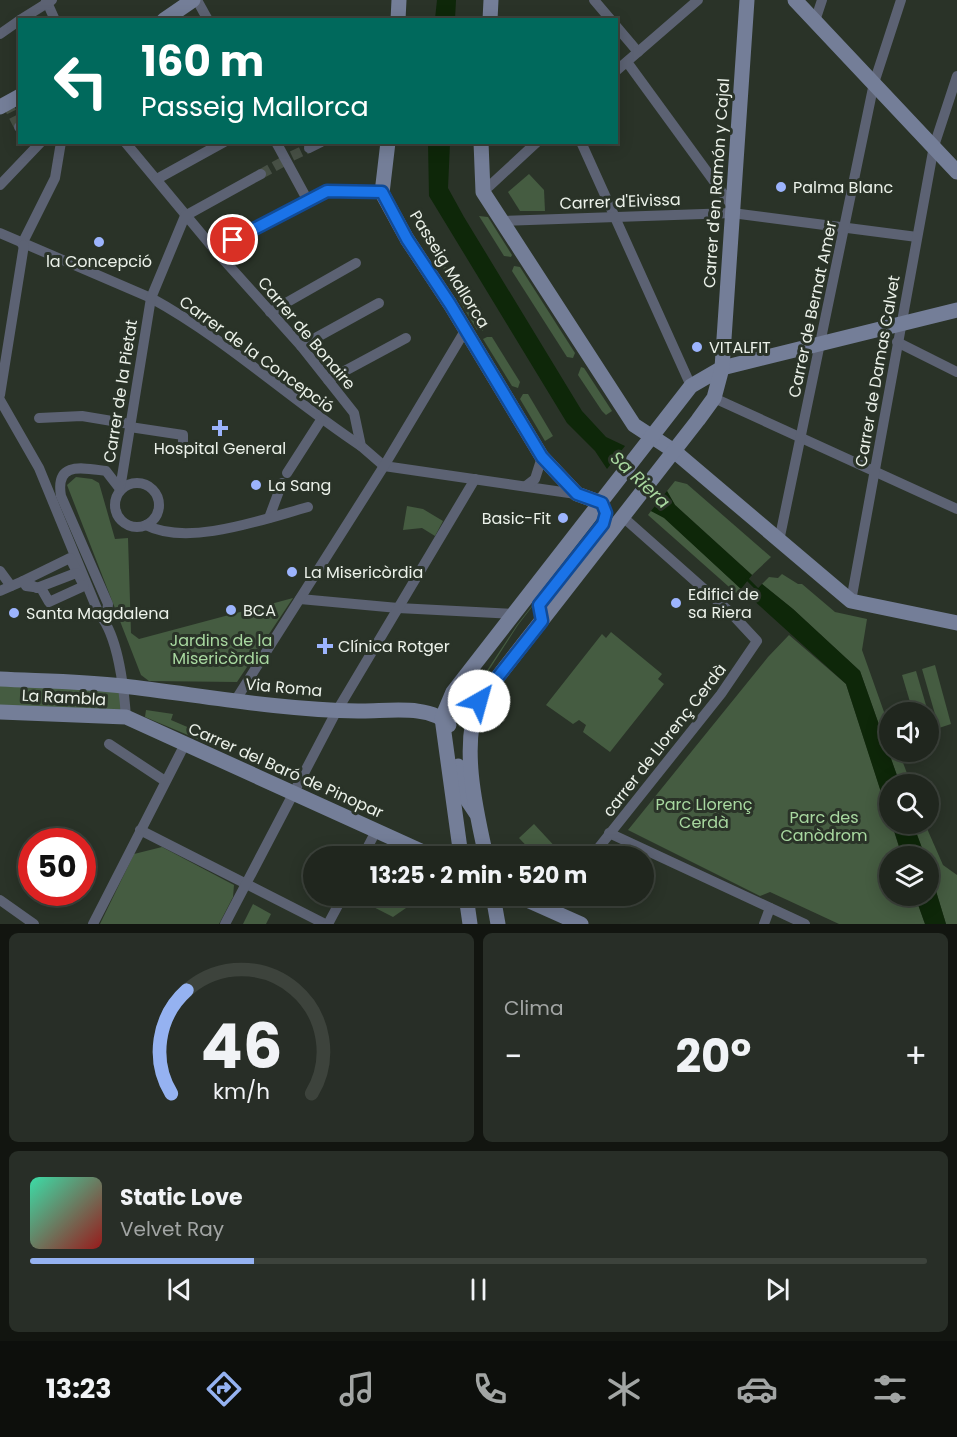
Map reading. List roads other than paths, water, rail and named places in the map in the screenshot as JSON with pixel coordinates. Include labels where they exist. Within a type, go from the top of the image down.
[{"type":"street","points":[[167,18],[195,0],[207,18]]},
{"type":"street","points":[[398,18],[399,0]]},
{"type":"street","points":[[490,18],[491,0]]},
{"type":"street","points":[[594,0],[609,18]]},
{"type":"street","points":[[618,69],[698,0]]},
{"type":"street","name":"Carrer d'en Ramón y Cajal","points":[[714,398],[722,368],[747,0]]},
{"type":"street","points":[[795,0],[957,172]]},
{"type":"street","points":[[815,21],[822,0]]},
{"type":"street","name":"Carrer de Bernat Amer","points":[[779,541],[874,83],[901,0]]},
{"type":"street","points":[[23,18],[48,2],[54,18]]},
{"type":"street","points":[[0,34],[18,21]]},
{"type":"street","points":[[618,28],[638,52]]},
{"type":"street","points":[[627,62],[732,210]]},
{"type":"street","name":"Carrer de Damas Calvet","points":[[851,601],[934,146],[957,76]]},
{"type":"street","points":[[0,106],[18,97]]},
{"type":"street","points":[[0,395],[23,245],[55,178],[62,144]]},
{"type":"street","name":"Carrer de Bonaire","points":[[128,144],[185,216],[301,346],[354,413],[361,446]]},
{"type":"street","points":[[157,179],[220,144]]},
{"type":"street","points":[[278,144],[289,158],[308,201]]},
{"type":"street","points":[[309,148],[317,144]]},
{"type":"street","points":[[214,249],[327,191],[382,192],[388,144]]},
{"type":"street","points":[[481,144],[483,192],[634,425],[674,452],[851,601],[957,623]]},
{"type":"street","points":[[483,192],[535,144]]},
{"type":"street","points":[[582,144],[691,386]]},
{"type":"street","points":[[0,185],[29,146]]},
{"type":"street","points":[[185,216],[261,174]]},
{"type":"street","name":"Passeig Mallorca","points":[[382,192],[407,239],[466,329],[542,457],[577,494]]},
{"type":"street","name":"Carrer d'Eivissa","points":[[503,221],[732,210],[916,237]]},
{"type":"street","name":"Carrer de la Pietat","points":[[120,489],[151,298],[185,216]]},
{"type":"street","name":"Carrer de la Concepció","points":[[0,233],[23,245],[151,298],[228,347],[321,420],[361,446]]},
{"type":"street","points":[[270,312],[356,263]]},
{"type":"street","points":[[301,346],[380,303]]},
{"type":"street","points":[[459,846],[442,718],[447,704],[460,681],[602,503],[691,386],[722,368],[957,310]]},
{"type":"street","points":[[235,701],[242,686],[384,466],[466,329]]},
{"type":"street","points":[[328,380],[406,338]]},
{"type":"street","points":[[897,342],[957,372]]},
{"type":"street","points":[[484,846],[476,813],[471,720],[479,701],[714,398],[957,509]]},
{"type":"street","points":[[0,400],[33,457],[83,578],[99,614],[106,622]]},
{"type":"street","points":[[39,418],[82,416],[183,435],[183,450]]},
{"type":"street","points":[[0,422],[12,418]]},
{"type":"street","points":[[287,473],[321,420]]},
{"type":"street","points":[[361,446],[384,466],[577,494],[602,503],[606,513],[603,524],[539,605],[542,621]]},
{"type":"street","points":[[526,486],[535,479],[542,457]]},
{"type":"street","points":[[120,489],[106,471],[76,468],[62,475],[58,483],[61,496],[108,604],[106,622],[123,686],[126,717]]},
{"type":"street","points":[[225,924],[337,710],[475,479]]},
{"type":"street","points":[[146,525],[157,515],[159,508],[159,501],[153,488],[140,482],[126,485],[120,489],[114,504],[119,518],[131,526],[146,525],[160,532],[222,531],[308,507]]},
{"type":"street","points":[[269,518],[282,483]]},
{"type":"street","name":"carrer de Llorenç Cerdà","points":[[599,846],[721,694],[757,641],[628,511]]},
{"type":"street","points":[[0,591],[70,558],[83,578],[84,586],[49,602],[41,588],[26,586],[23,581]]},
{"type":"street","points":[[0,571],[11,586]]},
{"type":"street","points":[[37,588],[83,578]]},
{"type":"street","points":[[300,599],[398,608],[513,614]]},
{"type":"street","name":"La Rambla","points":[[0,679],[123,686]]},
{"type":"street","name":"Via Roma","points":[[123,686],[235,701],[337,710],[424,712],[442,718]]},
{"type":"street","name":"La Rambla","points":[[0,712],[126,717]]},
{"type":"street","name":"Carrer del Baró de Pinopar","points":[[126,717],[410,846]]},
{"type":"street","points":[[442,718],[454,738],[464,795],[476,813]]},
{"type":"street","points":[[109,744],[165,781]]},
{"type":"street","points":[[93,924],[185,744]]},
{"type":"street","points":[[140,830],[327,924],[337,906]]},
{"type":"street","points":[[368,846],[376,831]]},
{"type":"street","points":[[609,833],[805,924]]},
{"type":"street","points":[[0,900],[34,924]]},
{"type":"street","points":[[467,906],[470,924]]},
{"type":"street","points":[[495,906],[498,924]]},
{"type":"street","points":[[542,906],[581,924]]},
{"type":"street","points":[[551,910],[554,906]]},
{"type":"street","points":[[764,924],[770,908]]},
{"type":"waterway","name":"Sa Riera","points":[[629,472],[642,483]]},
{"type":"waterway","name":"Sa Riera","points":[[649,490],[662,501]]},
{"type":"waterway","name":"Sa Riera","points":[[747,579],[759,591]]},
{"type":"tunnel","points":[[7,103],[18,125]]},
{"type":"tunnel","points":[[292,156],[309,148]]},
{"type":"tunnel","points":[[261,174],[286,160]]},
{"type":"place","name":"Palma Blanc","points":[[781,187]]},
{"type":"place","name":"la Concepció","points":[[99,242]]},
{"type":"place","name":"VITALFIT","points":[[697,347]]},
{"type":"place","name":"Hospital General","points":[[220,428]]},
{"type":"place","name":"La Sang","points":[[256,485]]},
{"type":"place","name":"Basic-Fit","points":[[563,518]]},
{"type":"place","name":"La Misericòrdia","points":[[292,572]]},
{"type":"place","name":"Edifici de sa Riera","points":[[676,603]]},
{"type":"place","name":"BCA","points":[[231,610]]},
{"type":"place","name":"Santa Magdalena","points":[[14,613]]},
{"type":"place","name":"Clínica Rotger","points":[[325,646]]},
{"type":"park label","name":"Jardins de la Misericòrdia","points":[[221,649]]},
{"type":"park label","name":"Parc Llorenç Cerdà","points":[[704,813]]},
{"type":"park label","name":"Parc des Canòdrom","points":[[824,826]]}]
